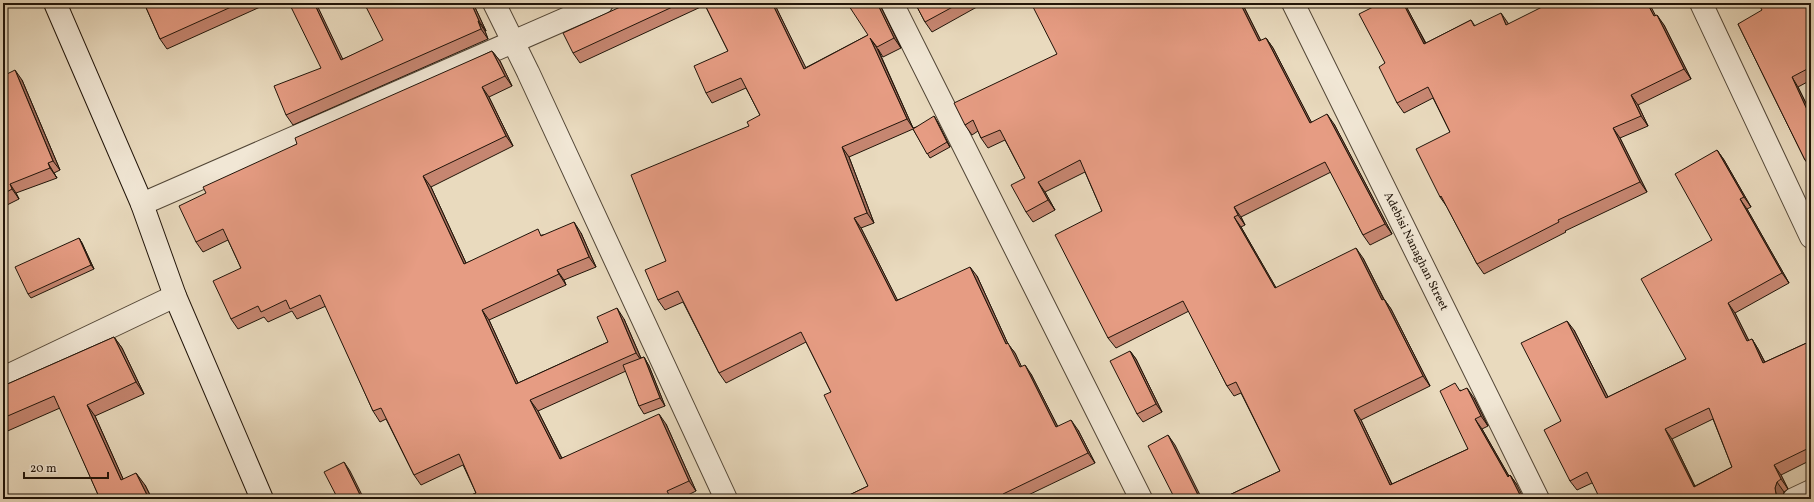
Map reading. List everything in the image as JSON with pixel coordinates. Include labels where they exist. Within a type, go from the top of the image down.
[{"type":"street","points":[[55,3],[142,204],[175,296],[262,499]]},
{"type":"street","points":[[494,3],[528,72],[726,499]]},
{"type":"street","points":[[142,204],[602,3]]},
{"type":"street","points":[[892,3],[1140,499]]},
{"type":"street","name":"Adebisi Nanaghan Street","points":[[1293,3],[1538,499]]},
{"type":"street","points":[[1701,3],[1809,228]]},
{"type":"street","points":[[3,378],[175,296]]},
{"type":"street","points":[[1794,499],[1811,491]]},
{"type":"building","points":[[144,3],[240,3],[160,39]]},
{"type":"building","points":[[289,3],[314,3],[341,60],[383,40],[364,3],[471,3],[481,29],[286,115],[274,86],[321,68]]},
{"type":"building","points":[[629,3],[681,3],[573,53],[563,33]]},
{"type":"building","points":[[704,3],[772,3],[804,69],[868,35],[847,3],[877,3],[894,38],[877,47],[870,38],[907,119],[842,147],[867,213],[854,218],[896,301],[970,267],[1006,344],[1008,343],[1020,367],[1025,365],[1056,427],[1071,420],[1088,453],[1003,494],[1005,499],[841,499],[868,486],[824,395],[831,392],[801,332],[719,373],[678,291],[658,300],[645,270],[666,261],[631,175],[749,126],[747,122],[760,115],[741,78],[706,93],[694,66],[728,51]]},
{"type":"building","points":[[915,3],[960,3],[925,22]]},
{"type":"building","points":[[1031,3],[1240,3],[1259,41],[1266,38],[1310,123],[1327,114],[1385,224],[1363,235],[1325,162],[1234,207],[1238,215],[1234,217],[1275,288],[1356,248],[1423,376],[1354,410],[1390,485],[1468,449],[1440,391],[1455,383],[1460,391],[1467,388],[1481,416],[1475,419],[1508,477],[1510,475],[1520,495],[1524,499],[1221,499],[1280,471],[1236,382],[1227,386],[1183,301],[1108,338],[1055,235],[1102,211],[1080,160],[1038,182],[1048,200],[1026,212],[1011,185],[1025,178],[1000,130],[981,138],[973,120],[965,125],[954,103],[1057,54]]},
{"type":"building","points":[[1381,3],[1403,3],[1424,44],[1471,20],[1474,26],[1501,13],[1506,25],[1550,3],[1647,3],[1654,16],[1657,15],[1684,69],[1631,95],[1641,116],[1613,128],[1640,182],[1558,220],[1559,222],[1477,264],[1441,196],[1440,197],[1416,149],[1450,132],[1428,87],[1397,103],[1379,67],[1385,63],[1359,14]]},
{"type":"building","points":[[1758,3],[1811,3],[1811,67],[1792,77],[1809,114],[1811,113],[1811,164],[1805,160],[1738,24],[1762,10]]},
{"type":"building","points":[[492,51],[505,76],[482,87],[506,136],[423,176],[464,264],[538,229],[541,236],[574,222],[589,257],[557,270],[559,274],[482,310],[516,384],[608,342],[597,317],[617,308],[636,353],[530,400],[560,459],[659,414],[689,481],[667,491],[671,499],[462,499],[476,493],[459,454],[414,475],[381,408],[373,411],[320,295],[290,309],[286,300],[261,312],[258,306],[231,319],[213,281],[241,268],[223,229],[196,242],[179,206],[206,193],[203,187],[297,144],[295,138]]},
{"type":"building","points":[[15,70],[53,161],[48,163],[50,168],[10,184],[12,189],[3,194],[3,126],[5,125],[3,119],[3,76]]},
{"type":"building","points":[[934,116],[947,142],[927,154],[913,129]]},
{"type":"building","points":[[1717,150],[1744,197],[1740,199],[1782,273],[1728,303],[1747,341],[1752,339],[1763,363],[1811,341],[1811,447],[1774,465],[1781,479],[1777,482],[1775,488],[1776,494],[1780,499],[1600,499],[1587,472],[1570,481],[1544,430],[1561,421],[1521,343],[1567,321],[1606,398],[1686,359],[1641,279],[1712,240],[1675,174]],"holes":[[[1709,408],[1732,467],[1694,487],[1665,429]]]},
{"type":"building","points":[[79,238],[91,265],[28,294],[15,267]]},
{"type":"building","points":[[114,337],[136,382],[87,405],[121,480],[136,473],[149,499],[100,499],[54,396],[3,418],[3,386]]},
{"type":"building","points":[[1130,351],[1156,404],[1137,414],[1110,361]]},
{"type":"building","points":[[644,357],[660,398],[639,406],[623,365]]},
{"type":"building","points":[[1168,435],[1200,499],[1175,499],[1148,446]]},
{"type":"building","points":[[344,462],[362,499],[338,499],[324,472]]}]
